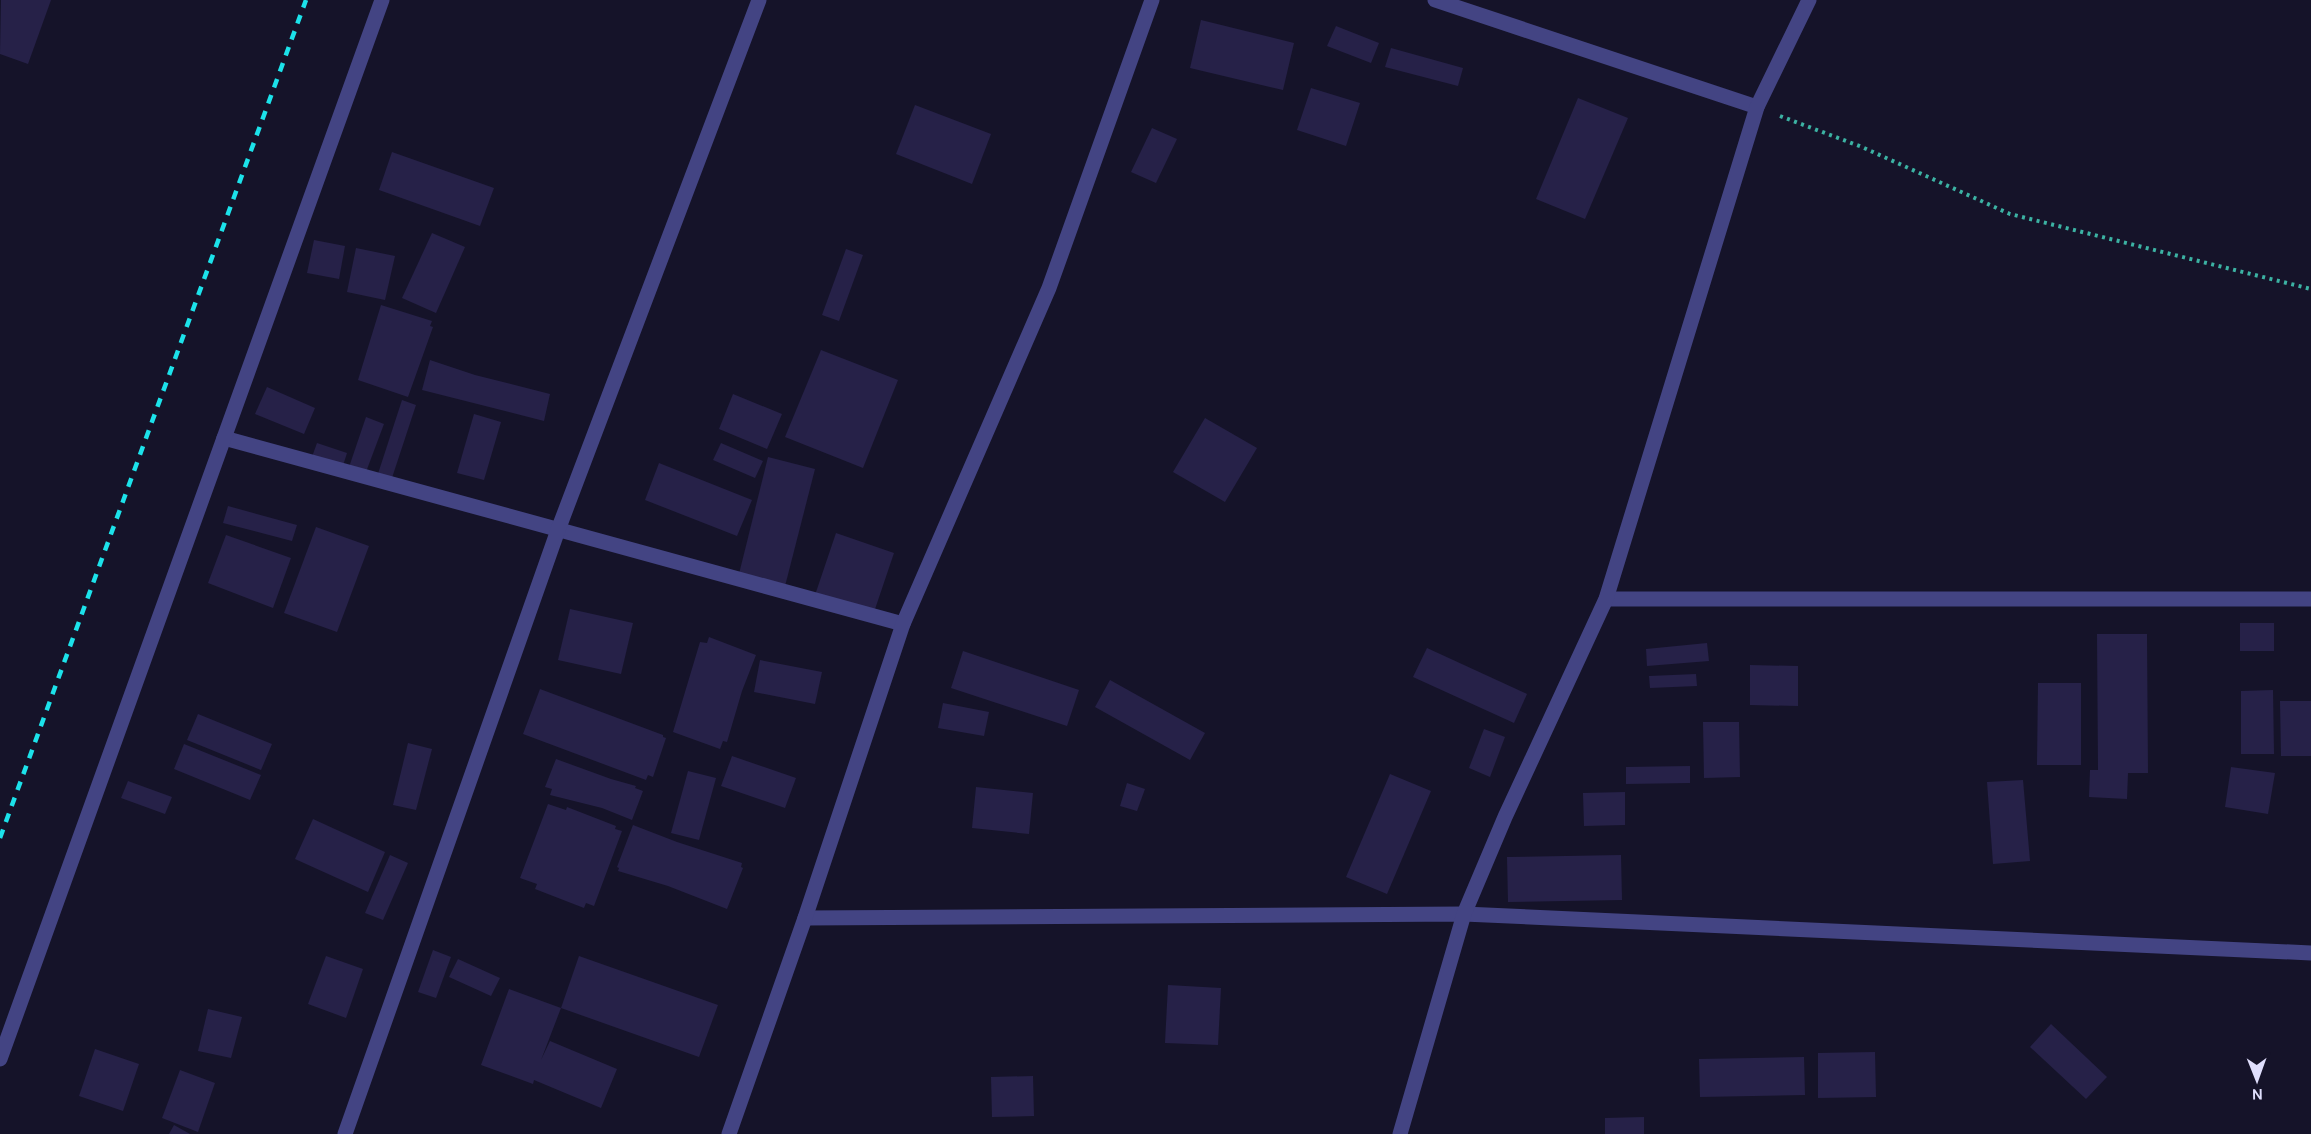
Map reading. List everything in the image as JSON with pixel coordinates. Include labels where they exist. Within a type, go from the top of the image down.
[{"type":"street","points":[[0,1059],[382,0]]},
{"type":"street","points":[[345,1134],[558,530],[759,0]]},
{"type":"street","points":[[729,1134],[805,918],[903,624],[1049,288],[1152,0]]},
{"type":"street","points":[[1435,0],[1757,107]]},
{"type":"street","points":[[1400,1134],[1464,914],[1505,817],[1606,598],[1757,107],[1809,0]]},
{"type":"street","points":[[224,438],[903,624]]},
{"type":"street","points":[[1606,598],[2311,599]]},
{"type":"street","points":[[805,918],[1464,914],[2311,953]]},
{"type":"path","points":[[1757,107],[1862,147],[2010,214],[2311,289]]},
{"type":"building","points":[[1,0],[51,0],[28,64],[0,54]]},
{"type":"building","points":[[1201,20],[1294,43],[1283,90],[1190,68]]},
{"type":"building","points":[[1336,26],[1379,43],[1371,63],[1327,46]]},
{"type":"building","points":[[1391,48],[1463,68],[1458,86],[1385,67]]},
{"type":"building","points":[[1311,88],[1360,103],[1346,146],[1297,130]]},
{"type":"building","points":[[1578,98],[1628,118],[1585,219],[1536,199]]},
{"type":"building","points":[[915,105],[991,134],[972,184],[896,154]]},
{"type":"building","points":[[1152,128],[1177,139],[1156,183],[1131,172]]},
{"type":"building","points":[[392,152],[494,188],[480,226],[379,190]]},
{"type":"building","points":[[432,233],[465,247],[436,313],[402,298]]},
{"type":"building","points":[[314,240],[345,246],[339,279],[307,273]]},
{"type":"building","points":[[356,248],[395,256],[385,300],[347,292]]},
{"type":"building","points":[[846,249],[863,255],[839,321],[822,315]]},
{"type":"building","points":[[381,305],[432,321],[430,326],[433,327],[408,397],[358,380]]},
{"type":"building","points":[[821,350],[898,380],[863,468],[785,437]]},
{"type":"building","points":[[430,360],[475,375],[550,394],[544,421],[422,390]]},
{"type":"building","points":[[267,387],[315,408],[304,434],[255,414]]},
{"type":"building","points":[[733,394],[782,414],[767,449],[719,429]]},
{"type":"building","points":[[402,400],[416,405],[388,490],[374,486]]},
{"type":"building","points":[[474,414],[501,422],[484,480],[457,473]]},
{"type":"building","points":[[366,417],[384,424],[363,480],[347,473]]},
{"type":"building","points":[[1205,418],[1257,448],[1225,502],[1173,472]]},
{"type":"building","points":[[317,443],[347,453],[340,475],[309,465]]},
{"type":"building","points":[[721,443],[763,461],[755,478],[713,460]]},
{"type":"building","points":[[768,457],[815,469],[783,594],[737,582]]},
{"type":"building","points":[[659,463],[752,500],[737,536],[645,500]]},
{"type":"building","points":[[228,506],[297,525],[292,541],[223,523]]},
{"type":"building","points":[[316,527],[369,546],[337,632],[284,613]]},
{"type":"building","points":[[836,533],[894,553],[872,618],[814,598]]},
{"type":"building","points":[[226,535],[291,558],[273,608],[208,583]]},
{"type":"building","points":[[570,609],[633,623],[621,674],[558,660]]},
{"type":"building","points":[[2240,623],[2274,623],[2274,651],[2240,651]]},
{"type":"building","points":[[2097,634],[2147,634],[2148,773],[2128,773],[2127,799],[2089,797],[2090,770],[2098,770]]},
{"type":"building","points":[[709,637],[756,655],[742,691],[727,742],[723,741],[720,749],[673,732],[700,642],[707,643]]},
{"type":"building","points":[[1707,643],[1709,661],[1647,666],[1646,649]]},
{"type":"building","points":[[1427,648],[1527,694],[1514,723],[1413,677]]},
{"type":"building","points":[[963,651],[1079,690],[1067,726],[951,688]]},
{"type":"building","points":[[760,660],[822,672],[815,704],[754,692]]},
{"type":"building","points":[[1750,665],[1798,666],[1798,706],[1750,705]]},
{"type":"building","points":[[1696,674],[1697,686],[1650,688],[1649,676]]},
{"type":"building","points":[[1110,680],[1205,733],[1190,760],[1095,707]]},
{"type":"building","points":[[2038,683],[2081,683],[2081,765],[2037,765]]},
{"type":"building","points":[[540,689],[663,735],[666,738],[653,777],[648,775],[646,780],[523,734]]},
{"type":"building","points":[[2273,690],[2274,754],[2241,754],[2241,691]]},
{"type":"building","points":[[2280,701],[2311,701],[2311,756],[2281,756]]},
{"type":"building","points":[[943,703],[989,712],[984,736],[938,728]]},
{"type":"building","points":[[198,714],[272,744],[261,770],[187,740]]},
{"type":"building","points":[[1703,722],[1739,722],[1740,777],[1704,778]]},
{"type":"building","points":[[1484,729],[1505,737],[1490,777],[1469,768]]},
{"type":"building","points":[[408,743],[432,749],[416,810],[393,805]]},
{"type":"building","points":[[184,744],[261,775],[250,800],[174,769]]},
{"type":"building","points":[[732,756],[796,778],[785,808],[721,786]]},
{"type":"building","points":[[556,759],[636,786],[635,788],[643,791],[632,820],[602,808],[550,795],[552,789],[545,787]]},
{"type":"building","points":[[1690,766],[1690,783],[1626,784],[1626,767]]},
{"type":"building","points":[[2231,767],[2275,773],[2268,814],[2225,807]]},
{"type":"building","points":[[688,771],[716,778],[699,840],[671,833]]},
{"type":"building","points":[[1390,774],[1431,791],[1387,894],[1346,877]]},
{"type":"building","points":[[2023,780],[2030,861],[1993,864],[1987,782]]},
{"type":"building","points":[[128,781],[172,797],[165,814],[121,798]]},
{"type":"building","points":[[1127,783],[1145,789],[1137,811],[1120,806]]},
{"type":"building","points":[[976,787],[1033,793],[1029,834],[972,828]]},
{"type":"building","points":[[1625,792],[1625,825],[1584,826],[1583,793]]},
{"type":"building","points":[[548,804],[566,810],[567,807],[616,826],[615,829],[622,831],[594,906],[586,903],[584,908],[535,889],[537,884],[520,878]]},
{"type":"building","points":[[313,819],[385,852],[368,892],[295,859]]},
{"type":"building","points":[[633,825],[742,863],[743,868],[727,909],[668,886],[618,871],[617,867]]},
{"type":"building","points":[[390,855],[408,863],[383,920],[365,913]]},
{"type":"building","points":[[1621,855],[1622,900],[1508,902],[1507,857]]},
{"type":"building","points":[[433,950],[451,957],[436,998],[418,992]]},
{"type":"building","points":[[326,956],[363,969],[346,1018],[308,1004]]},
{"type":"building","points":[[579,956],[718,1005],[699,1057],[561,1008]]},
{"type":"building","points":[[458,959],[500,978],[491,996],[449,977]]},
{"type":"building","points":[[1168,985],[1221,988],[1218,1045],[1165,1043]]},
{"type":"building","points":[[509,989],[561,1008],[541,1060],[550,1041],[617,1069],[601,1108],[534,1080],[533,1084],[481,1065]]},
{"type":"building","points":[[208,1009],[242,1017],[231,1058],[198,1051]]},
{"type":"building","points":[[2051,1024],[2107,1077],[2086,1099],[2030,1047]]},
{"type":"building","points":[[95,1049],[139,1064],[123,1111],[79,1096]]},
{"type":"building","points":[[1875,1052],[1876,1097],[1818,1098],[1818,1053]]},
{"type":"building","points":[[1804,1057],[1805,1095],[1700,1097],[1699,1059]]},
{"type":"building","points":[[180,1070],[215,1083],[198,1132],[162,1118]]},
{"type":"building","points":[[1033,1076],[1034,1116],[992,1117],[991,1077]]},
{"type":"building","points":[[1644,1117],[1644,1134],[1605,1134],[1605,1118]]},
{"type":"building","points":[[174,1125],[190,1134],[169,1134]]},
{"type":"railway","points":[[0,838],[306,0]]}]
